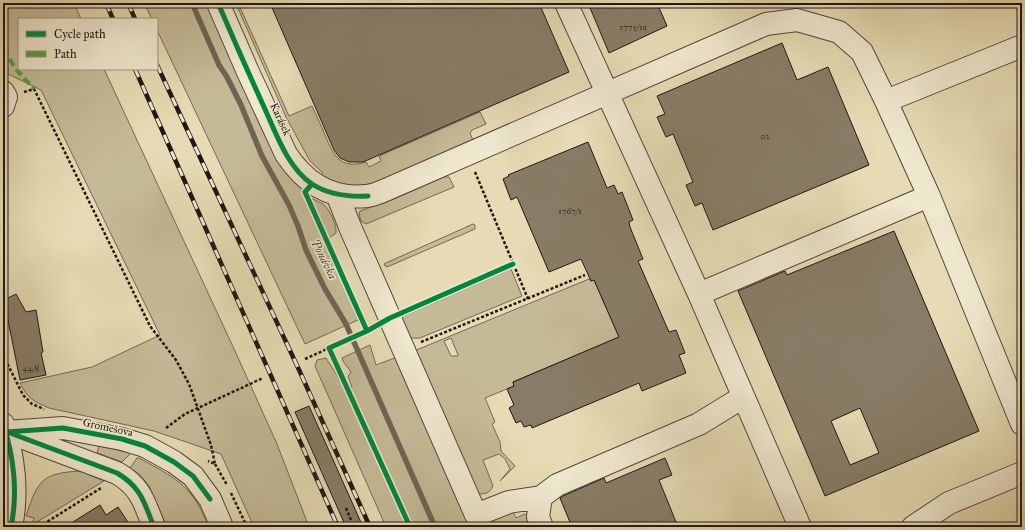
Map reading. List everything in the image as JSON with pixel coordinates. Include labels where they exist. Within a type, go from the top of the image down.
[{"type":"street","name":"Karásek","points":[[218,3],[286,154],[298,170],[312,184],[337,194],[353,196],[368,196],[390,188],[766,24],[797,20],[839,32],[862,52],[886,101],[929,196],[1022,424]]},
{"type":"street","points":[[566,3],[699,294],[800,527]]},
{"type":"street","points":[[886,101],[1022,46]]},
{"type":"street","points":[[337,194],[350,228],[478,521],[509,502],[541,497],[557,485],[699,424],[743,397]]},
{"type":"street","points":[[699,294],[929,196]]},
{"type":"street","points":[[4,428],[12,463],[15,486],[14,510],[11,527]]},
{"type":"street","points":[[4,428],[117,473],[129,480],[138,490],[154,527]]},
{"type":"street","name":"Gromešova","points":[[4,428],[63,428],[122,439],[145,446],[174,462],[193,476],[210,499],[222,527]]},
{"type":"street","points":[[913,527],[949,502],[1022,473]]},
{"type":"street","points":[[541,497],[538,517],[542,527]]},
{"type":"path","points":[[4,98],[34,89],[150,326],[176,360],[189,384],[211,446],[215,464],[207,460]]},
{"type":"path","points":[[472,166],[528,299]]},
{"type":"path","points":[[312,184],[305,192],[366,332]]},
{"type":"path","points":[[305,359],[366,332],[390,318],[513,264]]},
{"type":"path","points":[[404,349],[585,275]]},
{"type":"path","points":[[330,348],[410,527]]},
{"type":"path","points":[[166,428],[185,414],[263,378]]},
{"type":"path","points":[[39,527],[104,485]]},
{"type":"path","points":[[346,508],[351,520]]},
{"type":"shaded area","points":[[3,3],[74,3],[81,18],[18,18],[18,70],[104,70],[277,444],[309,527],[254,527],[221,454],[154,431],[49,408],[32,399],[26,393],[20,383],[92,367],[160,335],[41,90],[4,72]]},
{"type":"shaded area","points":[[144,3],[209,3],[273,147],[287,174],[303,189],[302,191],[336,270],[342,278],[342,282],[358,320],[305,344],[158,32],[158,18],[152,18]]},
{"type":"shaded area","points":[[239,5],[289,116],[312,106],[335,155],[344,163],[357,164],[366,162],[369,167],[381,161],[379,156],[480,112],[486,124],[472,130],[470,133],[473,140],[391,177],[373,183],[345,187],[320,177],[323,173],[310,161],[286,117],[237,6]]},
{"type":"shaded area","points":[[444,177],[449,177],[454,187],[366,224],[361,221],[359,214],[360,211],[394,199]]},
{"type":"shaded area","points":[[311,198],[323,204],[332,218],[336,233],[329,238]]},
{"type":"shaded area","points":[[473,224],[475,225],[475,229],[387,267],[384,264],[386,263]]},
{"type":"shaded area","points":[[511,269],[522,296],[420,338],[411,338],[405,334],[395,320]]},
{"type":"shaded area","points":[[589,279],[591,281],[594,280],[619,337],[513,382],[514,386],[485,398],[495,422],[492,424],[500,442],[501,451],[515,466],[500,481],[510,469],[505,459],[499,454],[483,460],[493,486],[488,492],[482,494],[477,494],[409,353]],"holes":[[[451,338],[458,355],[451,356],[444,341]]]},
{"type":"shaded area","points":[[370,345],[376,365],[400,356],[475,527],[386,527],[315,366],[317,360],[326,358],[346,389],[352,387],[348,376],[351,373],[342,358]]},
{"type":"shaded area","points":[[99,446],[131,453],[122,462],[97,453]]},
{"type":"shaded area","points":[[137,458],[167,474],[186,488],[201,510],[209,527],[167,527],[149,486],[140,475],[130,468]]},
{"type":"shaded area","points":[[81,471],[104,481],[32,525],[34,518],[26,516],[38,486],[43,481],[58,474]]},
{"type":"shaded area","points":[[513,512],[516,518],[525,514],[531,520],[532,527],[493,527],[492,518]]},
{"type":"building","points":[[270,3],[539,3],[569,72],[363,162],[349,162],[340,158],[334,150]]},
{"type":"building","points":[[588,3],[657,3],[667,26],[609,53]]},
{"type":"building","points":[[782,43],[797,80],[828,67],[869,165],[713,230],[702,203],[695,206],[686,185],[693,182],[673,134],[666,137],[657,117],[665,114],[657,96]]},
{"type":"building","points":[[588,142],[607,188],[614,185],[618,194],[622,192],[633,220],[629,222],[630,227],[643,259],[638,261],[669,332],[676,330],[685,353],[679,355],[686,373],[642,391],[639,383],[532,428],[531,425],[524,427],[521,421],[516,423],[509,408],[514,405],[507,389],[514,386],[513,382],[619,337],[594,280],[591,281],[581,259],[549,272],[517,197],[511,200],[503,179],[509,176],[508,175]]},
{"type":"building","points":[[894,231],[979,431],[825,496],[738,291],[785,271],[787,275]],"holes":[[[860,408],[879,453],[850,465],[831,421]]]},
{"type":"building","points":[[16,294],[26,312],[36,310],[43,352],[41,353],[46,375],[20,380],[4,300]]},
{"type":"building","points":[[309,406],[363,527],[346,527],[295,412]]},
{"type":"building","points":[[665,458],[672,475],[659,480],[678,527],[572,527],[560,498],[604,478],[606,483]]},
{"type":"building","points":[[100,505],[106,515],[118,507],[131,527],[65,527]]},
{"type":"waterway","name":"Ponávka","points":[[192,3],[219,65],[227,77],[241,105],[262,156],[289,205],[306,250],[325,289],[346,324],[435,527]]},
{"type":"railway","points":[[106,3],[113,18]]},
{"type":"railway","points":[[128,3],[135,18]]},
{"type":"railway","points":[[158,67],[300,372],[370,527]]},
{"type":"railway","points":[[135,70],[338,527]]},
{"type":"marked path","points":[[3,49],[16,69],[34,89]]},
{"type":"cycle path","points":[[218,3],[283,149],[289,159],[303,177],[325,191],[346,196],[368,196]]},
{"type":"cycle path","points":[[312,184],[305,192],[367,331]]},
{"type":"cycle path","points":[[410,527],[329,348],[367,331],[390,318],[513,264]]},
{"type":"cycle path","points":[[3,424],[10,449],[14,475],[14,501],[11,527]]},
{"type":"cycle path","points":[[6,432],[63,428],[122,439],[145,446],[174,462],[193,476],[210,499]]},
{"type":"cycle path","points":[[10,433],[117,473],[125,478],[132,484],[141,496],[154,527]]}]
